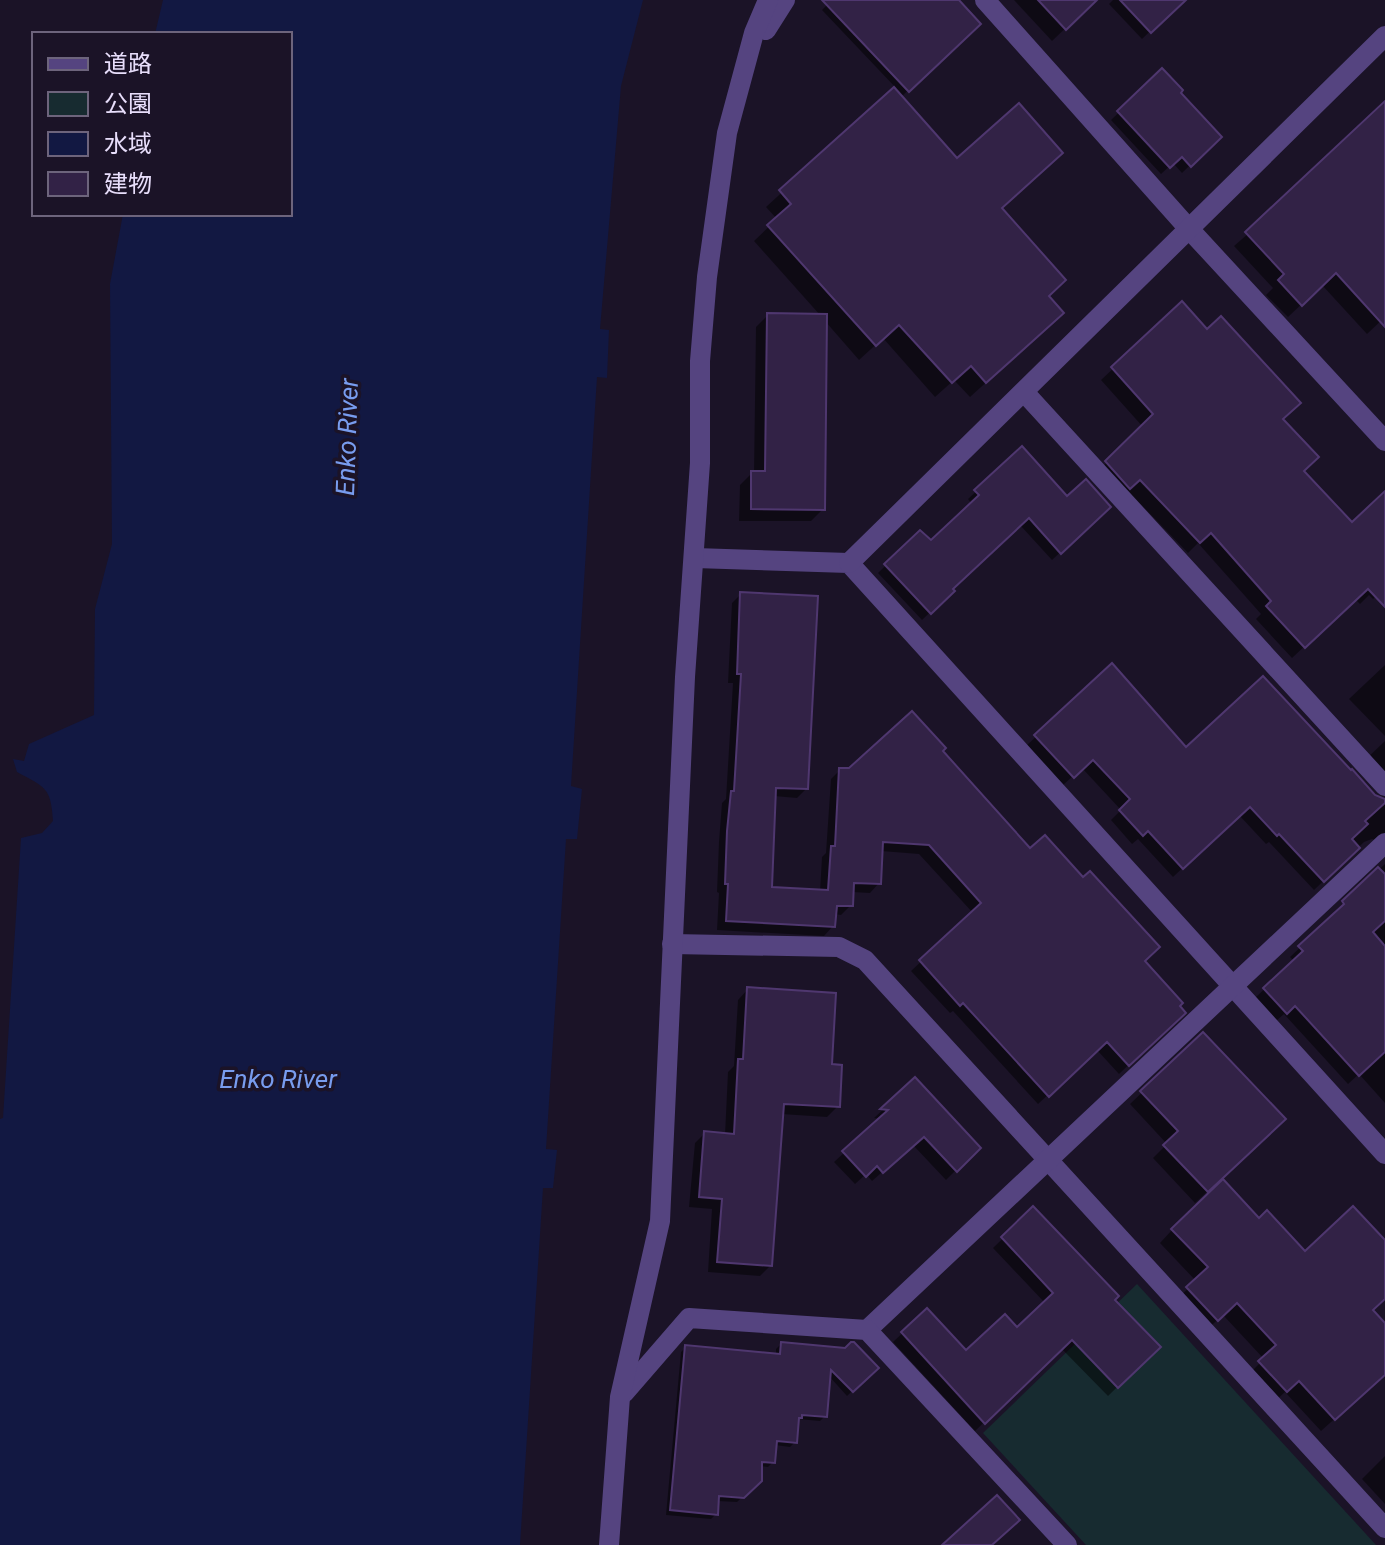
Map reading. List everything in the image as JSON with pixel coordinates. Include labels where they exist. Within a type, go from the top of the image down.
[{"type":"street","points":[[609,1545],[620,1397],[660,1221],[685,677],[700,463],[700,361],[707,277],[727,133],[754,33],[768,0]]},
{"type":"street","points":[[754,33],[757,43],[785,0]]},
{"type":"street","points":[[985,0],[1190,230],[1385,441]]},
{"type":"street","points":[[849,563],[1385,36]]},
{"type":"street","points":[[1024,392],[1385,786]]},
{"type":"street","points":[[695,558],[849,563],[1385,1154]]},
{"type":"street","points":[[867,1330],[1385,843]]},
{"type":"street","points":[[672,944],[839,947],[865,960],[1385,1528]]},
{"type":"street","points":[[620,1397],[689,1318],[867,1330],[1067,1545]]},
{"type":"green space","points":[[1137,1284],[1376,1545],[1086,1545],[983,1433]]},
{"type":"water","name":"Enko River","points":[[163,0],[643,0],[621,86],[600,329],[609,330],[607,378],[597,377],[571,786],[582,789],[577,839],[566,839],[546,1149],[557,1150],[553,1188],[543,1188],[520,1545],[0,1545],[0,1119],[3,1118],[21,838],[42,833],[53,821],[45,789],[17,772],[13,759],[24,761],[29,744],[94,715],[95,609],[112,544],[110,284],[123,216],[292,216],[292,32],[155,32]]},
{"type":"building","points":[[822,0],[959,0],[981,24],[909,92]]},
{"type":"building","points":[[1038,0],[1097,0],[1066,30]]},
{"type":"building","points":[[1120,0],[1186,0],[1151,33]]},
{"type":"building","points":[[1162,68],[1222,137],[1191,167],[1182,157],[1170,168],[1117,111]]},
{"type":"building","points":[[894,87],[957,158],[1019,103],[1063,153],[1002,208],[1066,280],[1049,296],[1064,313],[986,383],[971,366],[952,383],[899,325],[876,346],[767,225],[791,204],[779,190]]},
{"type":"building","points":[[1385,101],[1385,327],[1336,273],[1302,306],[1278,280],[1284,274],[1245,232]]},
{"type":"building","points":[[1182,301],[1207,329],[1221,316],[1301,403],[1283,419],[1319,457],[1304,471],[1352,522],[1385,491],[1385,607],[1368,589],[1305,648],[1266,606],[1271,601],[1211,533],[1200,543],[1140,480],[1130,489],[1105,461],[1153,414],[1111,367]]},
{"type":"building","points":[[767,313],[827,314],[825,510],[751,509],[751,471],[765,471]]},
{"type":"building","points":[[1022,446],[1067,496],[1086,479],[1111,507],[1061,554],[1029,518],[953,589],[955,591],[931,614],[884,564],[920,530],[931,540],[979,495],[974,490]]},
{"type":"building","points":[[740,592],[818,596],[808,789],[776,788],[772,887],[828,890],[831,846],[835,846],[839,768],[849,768],[912,711],[946,748],[943,751],[1030,848],[1045,835],[1083,877],[1090,871],[1160,947],[1145,961],[1183,1003],[1180,1006],[1186,1013],[1129,1066],[1107,1042],[1049,1097],[919,960],[981,903],[929,845],[883,842],[881,884],[854,883],[853,906],[837,906],[835,927],[726,921],[727,831],[731,791],[734,791],[741,674],[737,674]]},
{"type":"building","points":[[1112,663],[1186,747],[1263,676],[1375,795],[1385,799],[1385,803],[1365,821],[1368,824],[1352,839],[1360,848],[1324,882],[1250,807],[1183,869],[1148,831],[1143,836],[1119,810],[1130,799],[1093,760],[1074,778],[1034,735]]},
{"type":"building","points":[[1378,867],[1385,874],[1385,921],[1373,932],[1385,946],[1385,1052],[1359,1076],[1295,1006],[1287,1014],[1263,988],[1303,951],[1298,946],[1344,904],[1342,901]]},
{"type":"building","points":[[747,987],[836,993],[832,1064],[842,1065],[840,1107],[784,1104],[772,1266],[717,1262],[722,1199],[699,1197],[704,1131],[734,1134],[738,1059],[743,1059]]},
{"type":"building","points":[[1203,1032],[1286,1119],[1208,1192],[1163,1145],[1178,1131],[1140,1091]]},
{"type":"building","points":[[915,1077],[981,1148],[957,1172],[924,1137],[883,1173],[877,1166],[866,1177],[842,1151],[888,1110],[880,1109]]},
{"type":"building","points":[[1223,1179],[1259,1218],[1267,1210],[1305,1251],[1353,1206],[1385,1240],[1385,1299],[1373,1310],[1385,1323],[1385,1375],[1335,1420],[1299,1381],[1287,1392],[1258,1361],[1276,1345],[1237,1303],[1218,1321],[1186,1287],[1208,1267],[1171,1229]]},
{"type":"building","points":[[1033,1206],[1119,1296],[1115,1300],[1161,1347],[1118,1388],[1072,1340],[985,1424],[901,1332],[927,1308],[966,1350],[1005,1314],[1017,1327],[1053,1293],[1001,1237]]},
{"type":"building","points":[[781,1342],[845,1348],[854,1342],[879,1368],[853,1392],[831,1370],[827,1417],[802,1415],[799,1418],[797,1443],[777,1441],[775,1463],[762,1462],[762,1481],[744,1498],[719,1496],[718,1515],[670,1510],[685,1345],[780,1354]]},
{"type":"building","points":[[997,1495],[1020,1520],[992,1545],[942,1545]]}]
